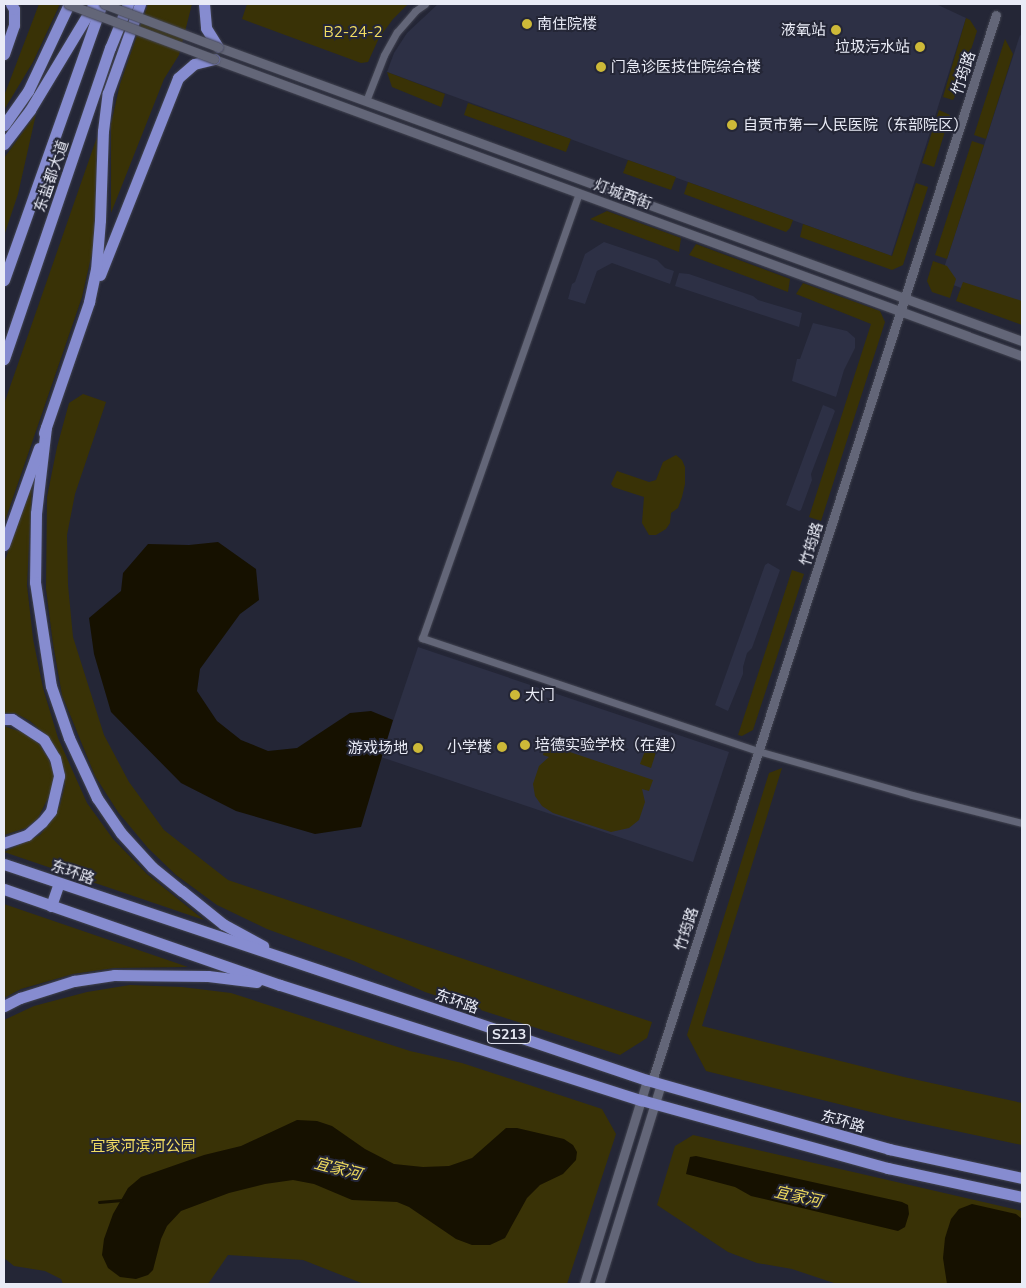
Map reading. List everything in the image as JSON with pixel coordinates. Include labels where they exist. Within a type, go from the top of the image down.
[{"type":"highway","points":[[4,54],[14,24],[14,9],[11,4]]},
{"type":"highway","points":[[4,125],[28,91],[69,4]]},
{"type":"highway","points":[[4,144],[30,110],[94,4]]},
{"type":"highway","name":"东盐都大道","points":[[4,280],[103,4]]},
{"type":"highway","name":"东盐都大道","points":[[4,359],[110,48],[128,4]]},
{"type":"highway","points":[[89,302],[99,246],[103,131],[108,93],[140,4]]},
{"type":"highway","points":[[204,4],[206,28],[218,47]]},
{"type":"highway","points":[[4,545],[89,302],[170,93],[178,78],[194,64],[214,59]]},
{"type":"highway","points":[[46,428],[36,513],[35,582],[51,686],[69,738],[97,798],[121,833],[152,867],[223,924],[289,960]]},
{"type":"highway","points":[[4,719],[12,719],[27,727],[44,740],[55,758],[59,776],[51,811],[42,822],[27,835],[4,843]]},
{"type":"highway","name":"东环路","points":[[4,864],[653,1082],[889,1149],[1022,1178]]},
{"type":"highway","points":[[51,906],[59,883]]},
{"type":"highway","name":"S213","points":[[4,889],[280,985],[641,1100],[888,1168],[1022,1197]]},
{"type":"highway","points":[[4,1006],[20,998],[74,981],[114,975],[208,976],[280,985]]},
{"type":"street","name":"灯城西街","points":[[69,4],[1022,356]]},
{"type":"street","name":"灯城西街","points":[[103,4],[1022,341]]},
{"type":"street","points":[[366,101],[384,55],[397,32],[415,11],[425,4]]},
{"type":"street","name":"竹筠路","points":[[584,1284],[641,1100],[653,1082],[996,15]]},
{"type":"street","points":[[579,193],[422,638],[758,751],[912,795],[1022,823]]},
{"type":"street","name":"竹筠路","points":[[599,1284],[655,1104],[653,1082]]},
{"type":"shaded area","name":"自贡市第一人民医院（东部院区）","points":[[438,4],[936,4],[966,18],[891,256],[387,72],[394,53],[407,33]]},
{"type":"shaded area","points":[[1020,35],[1022,36],[1022,311],[940,280]]},
{"type":"shaded area","points":[[604,242],[657,260],[665,268],[674,271],[670,284],[612,263],[597,271],[585,304],[568,299],[572,284],[575,282],[585,254]]},
{"type":"shaded area","points":[[679,273],[689,274],[753,296],[758,300],[802,313],[799,327],[675,286]]},
{"type":"shaded area","points":[[813,323],[847,331],[855,338],[855,348],[844,370],[836,397],[792,381],[797,359],[800,359]]},
{"type":"shaded area","points":[[823,405],[835,411],[811,474],[812,480],[799,511],[786,505]]},
{"type":"shaded area","points":[[768,563],[780,570],[752,648],[747,653],[743,674],[728,711],[715,705],[765,565]]},
{"type":"shaded area","name":"培德实验学校（在建）","points":[[418,647],[729,752],[693,862],[381,757]]},
{"type":"green space","points":[[39,4],[60,4],[33,62],[4,110],[4,96]]},
{"type":"green space","points":[[148,4],[192,4],[179,55],[164,79],[111,213],[111,124],[120,84]]},
{"type":"green space","name":"B2-24-2","points":[[247,4],[408,4],[393,19],[379,38],[368,62],[361,63],[242,19]]},
{"type":"green space","points":[[966,18],[970,20],[977,31],[953,100],[943,97]]},
{"type":"green space","points":[[1005,39],[1013,54],[986,139],[974,135]]},
{"type":"green space","points":[[387,72],[445,94],[441,107],[392,87]]},
{"type":"green space","points":[[468,103],[571,139],[566,152],[464,115]]},
{"type":"green space","points":[[939,110],[950,115],[934,167],[922,163]]},
{"type":"green space","points":[[36,114],[18,194],[4,236],[4,158]]},
{"type":"green space","points":[[97,137],[94,244],[82,297],[4,524],[4,404]]},
{"type":"green space","points":[[972,141],[984,145],[947,259],[935,255]]},
{"type":"green space","points":[[628,160],[676,177],[671,190],[623,173]]},
{"type":"green space","points":[[688,182],[793,220],[790,228],[786,232],[684,194]]},
{"type":"green space","points":[[916,183],[928,187],[903,265],[892,270],[800,237],[803,224],[892,256]]},
{"type":"green space","points":[[607,211],[681,238],[679,252],[590,219]]},
{"type":"green space","points":[[696,244],[790,279],[788,292],[689,255]]},
{"type":"green space","points":[[933,261],[947,266],[956,279],[950,298],[932,292],[927,281]]},
{"type":"green space","points":[[963,282],[1022,301],[1022,325],[956,301]]},
{"type":"green space","points":[[803,283],[880,311],[885,322],[821,521],[809,517],[871,324],[796,294]]},
{"type":"green space","points":[[83,394],[106,402],[75,494],[67,535],[68,585],[73,637],[104,735],[129,782],[164,830],[228,880],[652,1022],[647,1038],[620,1055],[425,992],[354,961],[267,929],[217,905],[176,875],[148,848],[118,812],[95,776],[62,695],[53,644],[46,589],[47,497],[57,447],[69,403]]},
{"type":"green space","points":[[676,455],[682,460],[685,467],[685,484],[682,497],[678,508],[671,513],[670,523],[666,529],[656,535],[649,535],[642,523],[644,497],[613,487],[611,484],[617,471],[649,482],[656,480],[663,462]]},
{"type":"green space","points":[[32,483],[27,585],[33,639],[43,688],[58,738],[87,803],[113,839],[147,874],[204,920],[4,852],[40,835],[52,820],[60,805],[65,785],[56,748],[45,734],[30,721],[15,713],[4,713],[4,563]]},
{"type":"green space","points":[[792,570],[804,574],[753,730],[742,736],[738,735]]},
{"type":"green space","points":[[4,726],[24,733],[39,744],[49,760],[54,774],[53,788],[38,818],[26,828],[4,835]]},
{"type":"green space","points":[[648,743],[658,746],[651,768],[640,764]]},
{"type":"green space","points":[[546,744],[653,780],[649,791],[642,789],[645,802],[639,820],[629,828],[611,832],[553,813],[542,806],[535,796],[533,784],[539,766],[549,757],[543,755]]},
{"type":"green space","points":[[782,768],[702,1026],[904,1077],[1022,1103],[1022,1145],[895,1118],[706,1071],[687,1035],[769,773]]},
{"type":"green space","points":[[4,904],[188,967],[114,968],[73,974],[21,989],[4,998]]},
{"type":"green space","name":"宜家河滨河公园","points":[[130,985],[182,987],[231,993],[410,1051],[462,1063],[602,1109],[616,1134],[567,1284],[364,1284],[303,1260],[228,1255],[208,1284],[63,1284],[61,1279],[45,1271],[14,1266],[4,1258],[4,1020],[34,1006],[87,992]]},
{"type":"green space","points":[[693,1135],[1022,1211],[1022,1284],[837,1284],[792,1269],[757,1263],[728,1252],[657,1205],[675,1146]]},
{"type":"water","points":[[218,542],[256,569],[259,600],[240,614],[200,669],[197,691],[217,721],[241,740],[268,751],[297,748],[350,713],[371,711],[393,720],[361,827],[315,834],[236,811],[181,783],[111,712],[94,654],[89,618],[121,591],[123,573],[148,544],[189,545]]},
{"type":"water","points":[[297,1120],[317,1121],[332,1126],[365,1149],[394,1164],[423,1167],[449,1166],[472,1158],[506,1128],[517,1128],[564,1139],[573,1145],[577,1152],[576,1160],[563,1174],[540,1185],[527,1198],[505,1238],[490,1245],[472,1245],[456,1239],[409,1207],[397,1202],[352,1200],[314,1184],[293,1180],[265,1184],[229,1193],[181,1211],[167,1226],[161,1239],[153,1270],[148,1275],[136,1279],[120,1277],[108,1268],[102,1255],[104,1239],[113,1214],[128,1188],[141,1177],[204,1155],[241,1146]]},
{"type":"water","points":[[696,1156],[902,1202],[908,1205],[909,1214],[905,1227],[898,1231],[751,1196],[735,1187],[686,1174],[690,1157]]},
{"type":"water","points":[[972,1204],[1016,1214],[1022,1219],[1022,1284],[947,1284],[943,1258],[945,1238],[951,1219],[959,1209]]},
{"type":"waterway","name":"宜家河","points":[[99,1202],[122,1200]]},
{"type":"place","name":"南住院楼","points":[[527,24]]},
{"type":"place","name":"液氧站","points":[[836,30]]},
{"type":"place","name":"垃圾污水站","points":[[920,47]]},
{"type":"place","name":"门急诊医技住院综合楼","points":[[601,67]]},
{"type":"place","name":"自贡市第一人民医院（东部院区）","points":[[732,125]]},
{"type":"place","name":"大门","points":[[515,695]]},
{"type":"place","name":"培德实验学校（在建）","points":[[525,745]]},
{"type":"place","name":"小学楼","points":[[502,747]]},
{"type":"place","name":"游戏场地","points":[[418,748]]}]
